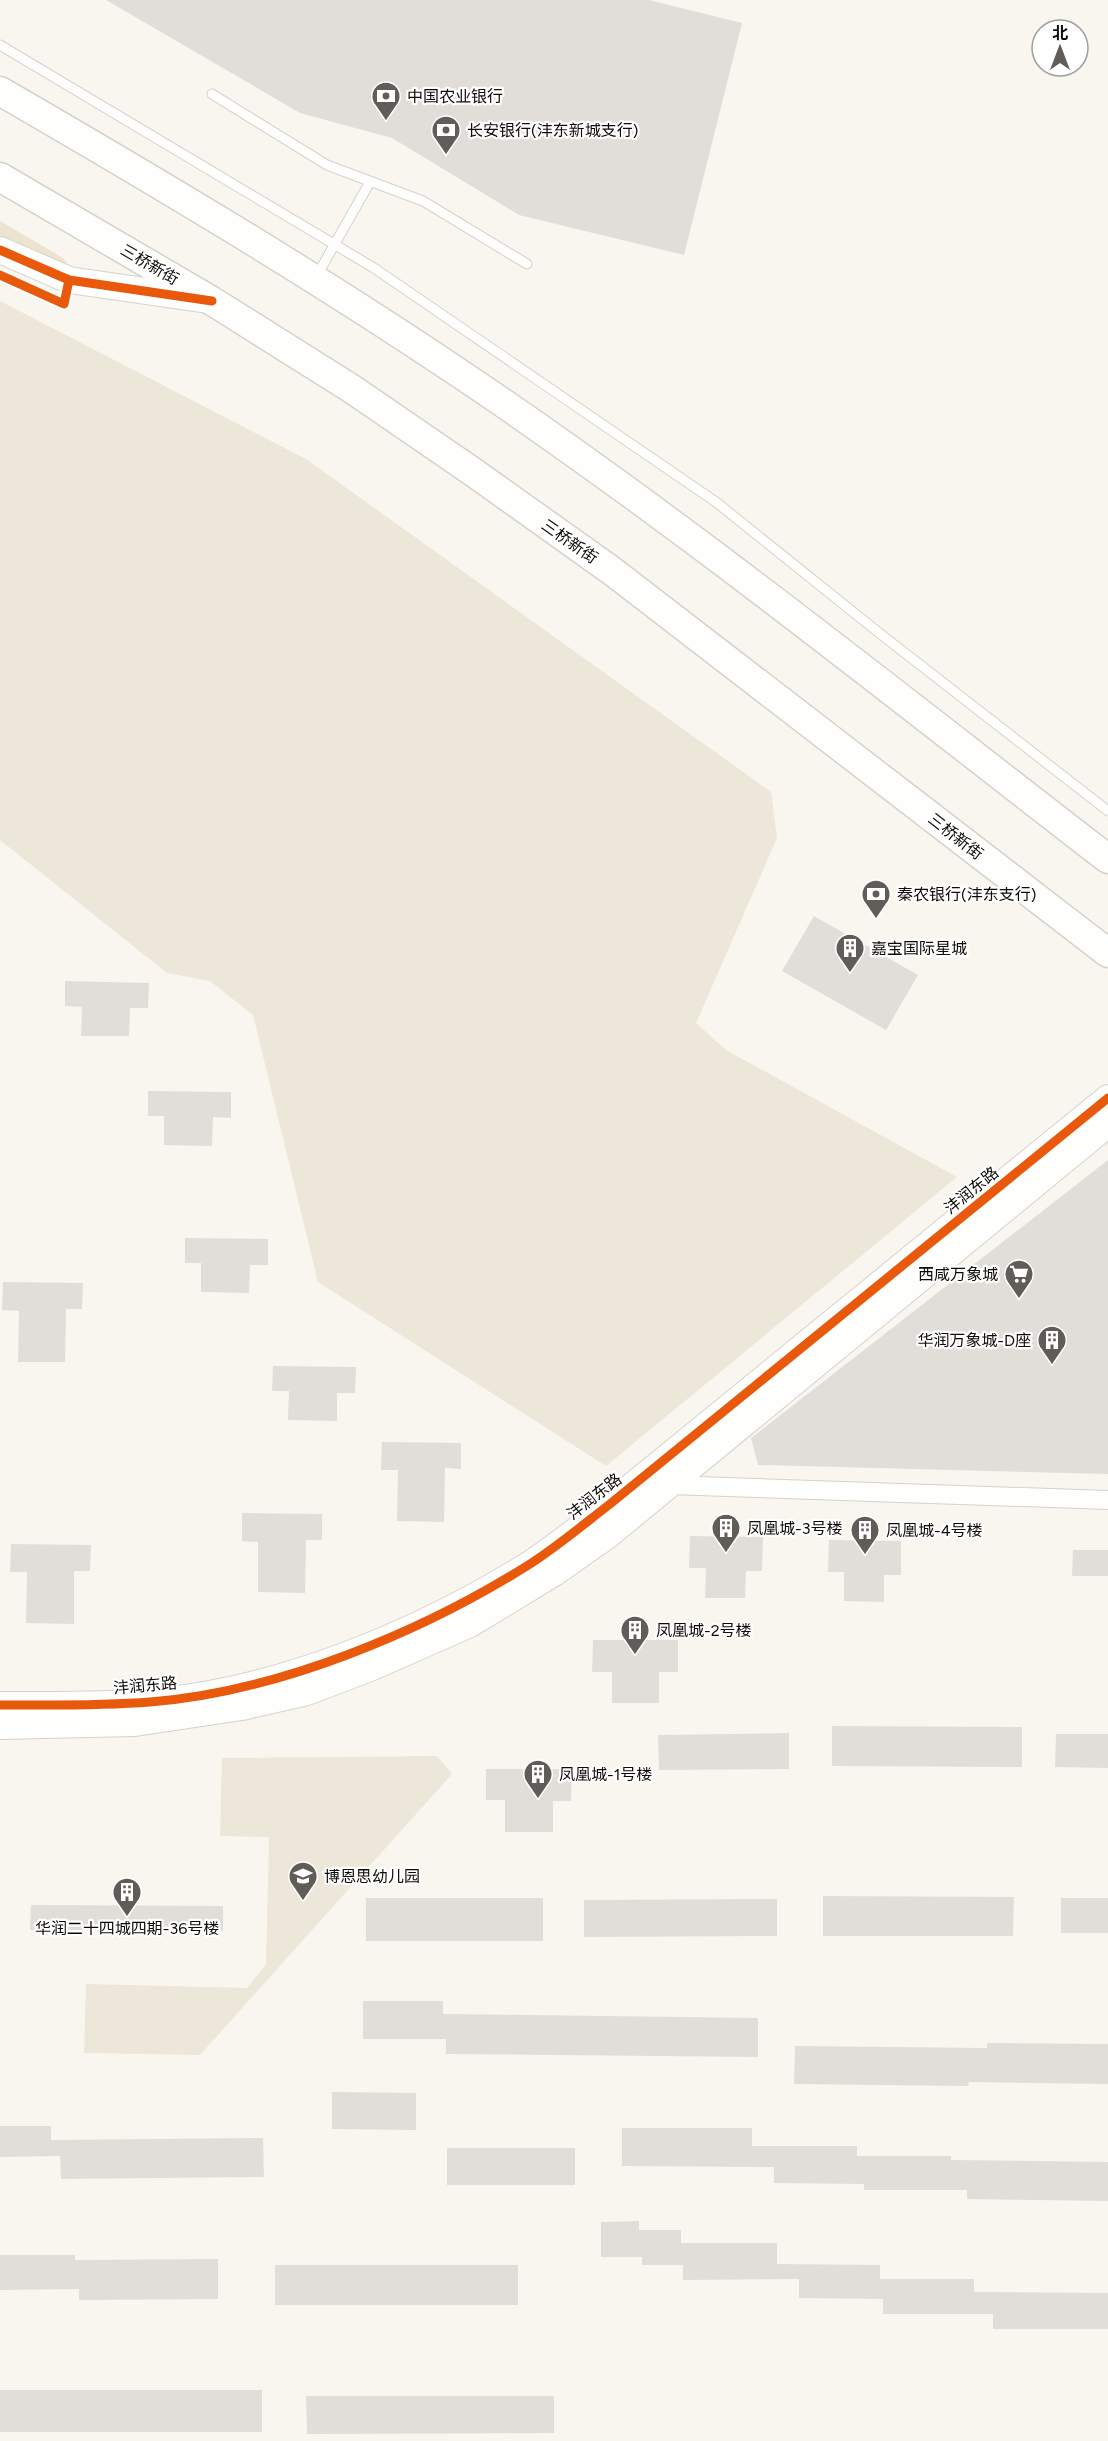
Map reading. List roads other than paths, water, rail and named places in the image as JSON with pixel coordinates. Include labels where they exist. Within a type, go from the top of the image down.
[{"type":"main road","points":[[0,91],[176,193],[315,279],[465,377],[685,532],[1108,859]]},
{"type":"main road","name":"三桥新街","points":[[0,177],[212,301],[352,389],[612,571],[1108,953]]},
{"type":"street","points":[[0,250],[69,280],[212,301]]},
{"type":"street","name":"沣润东路","points":[[0,1705],[150,1702],[196,1695],[254,1683],[339,1658],[433,1619],[531,1563],[610,1504],[1108,1098]]},
{"type":"street","points":[[0,1726],[135,1723],[242,1707],[307,1692],[370,1668],[470,1624],[554,1573],[599,1542],[1108,1124]]},
{"type":"street","points":[[669,1485],[1108,1500]]},
{"type":"lane","points":[[0,45],[374,268],[716,502],[878,632],[1108,811]]},
{"type":"lane","points":[[212,94],[327,165],[423,201],[527,264]]},
{"type":"lane","points":[[315,279],[370,182]]},
{"type":"place","name":"中国农业银行","points":[[386,122]]},
{"type":"place","name":"长安银行(沣东新城支行)","points":[[446,156]]},
{"type":"place","name":"秦农银行(沣东支行)","points":[[876,920]]},
{"type":"place","name":"嘉宝国际星城","points":[[850,974]]},
{"type":"place","name":"西咸万象城","points":[[1019,1300]]},
{"type":"place","name":"华润万象城-D座","points":[[1052,1366]]},
{"type":"place","name":"凤凰城-3号楼","points":[[726,1554]]},
{"type":"place","name":"凤凰城-4号楼","points":[[865,1556]]},
{"type":"place","name":"凤凰城-2号楼","points":[[635,1656]]},
{"type":"place","name":"凤凰城-1号楼","points":[[538,1800]]},
{"type":"place","name":"博恩思幼儿园","points":[[303,1902]]},
{"type":"place","name":"华润二十四城四期-36号楼","points":[[127,1918]]}]
